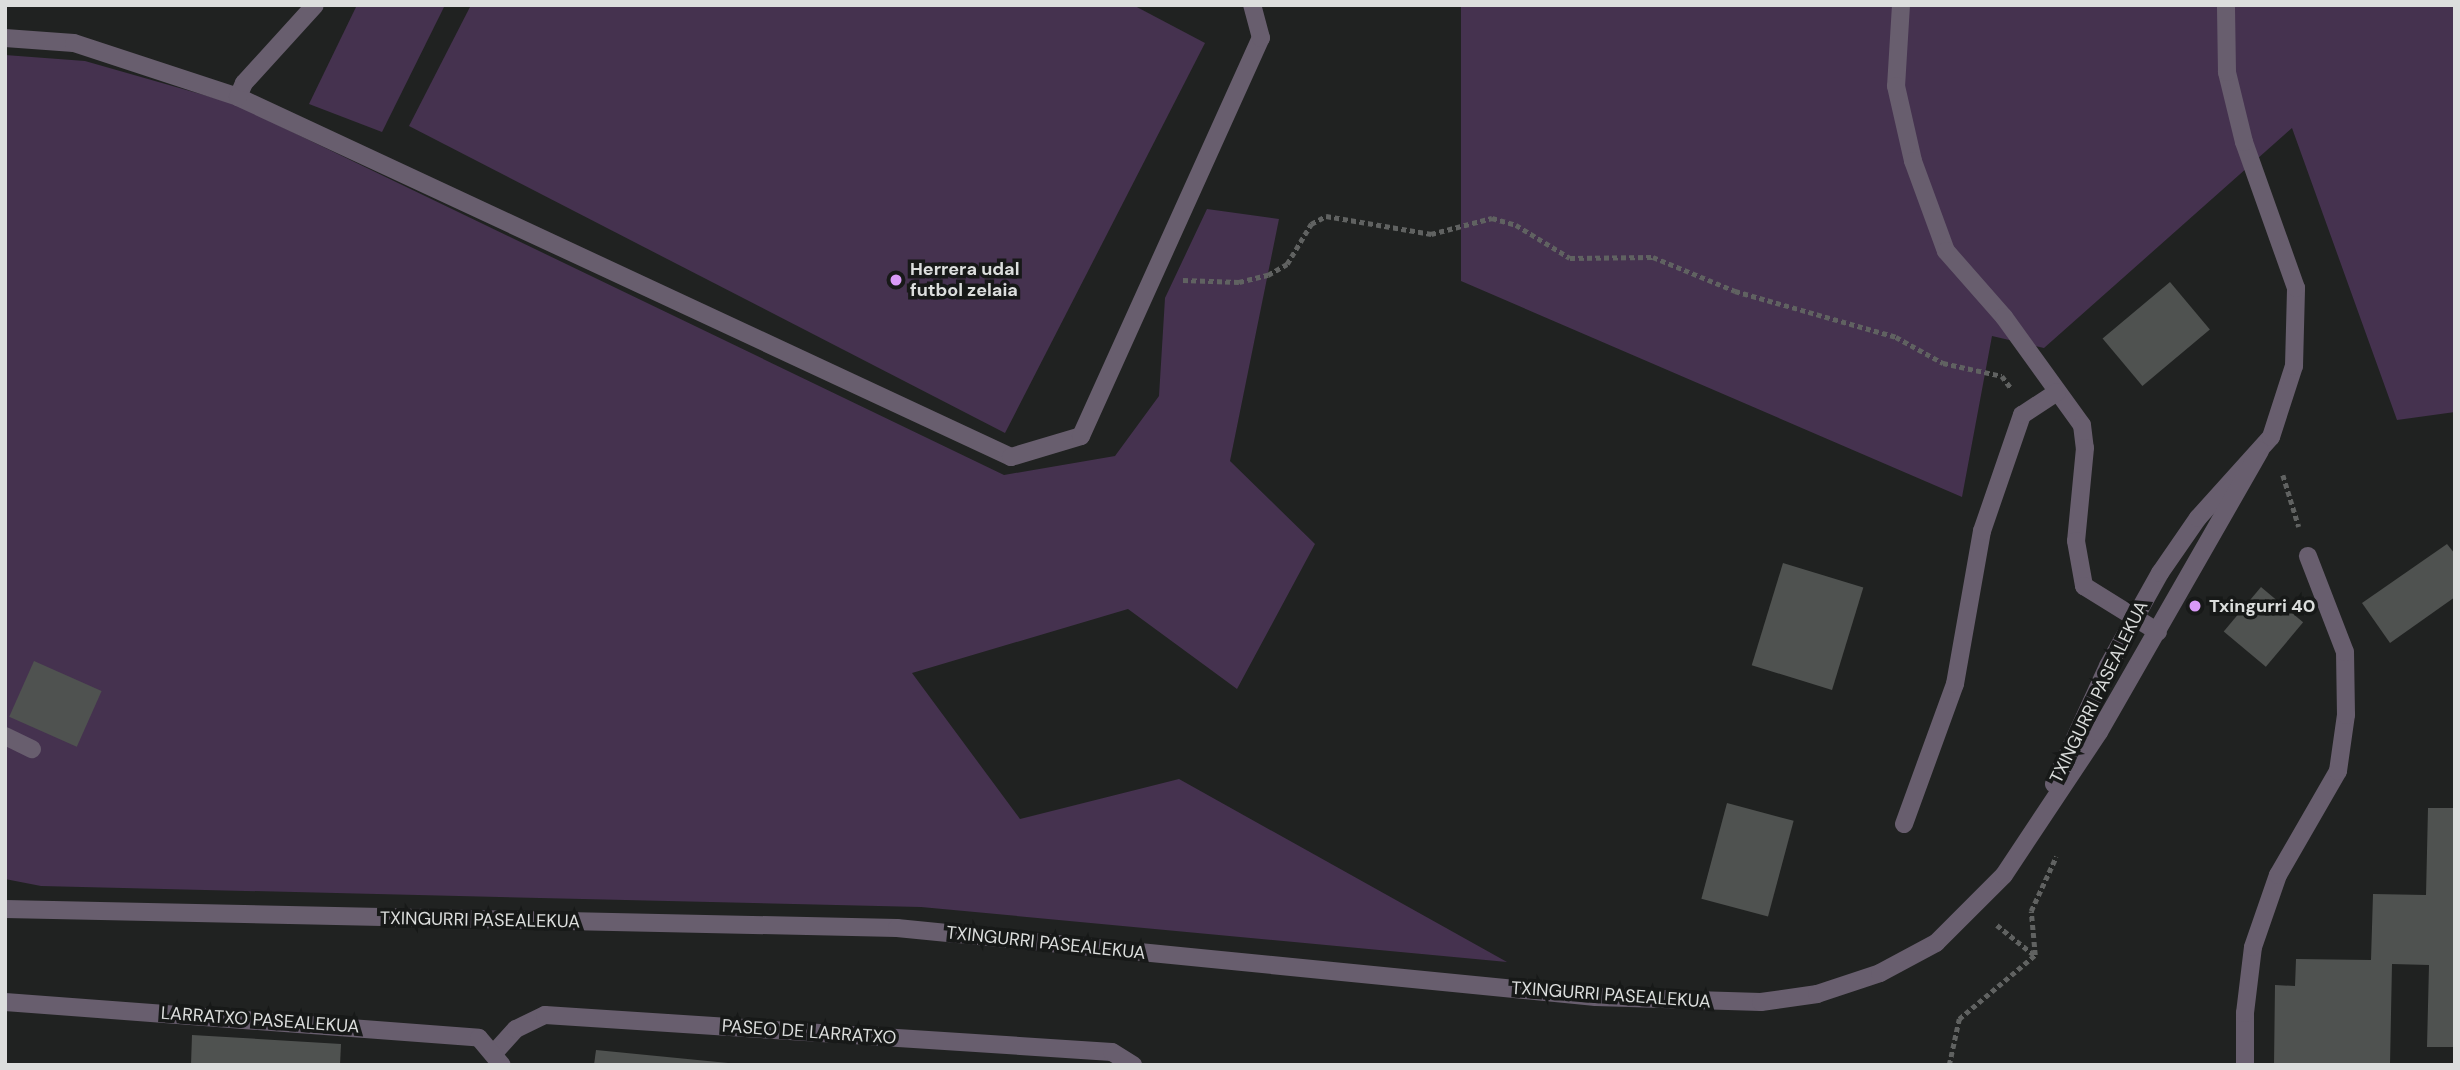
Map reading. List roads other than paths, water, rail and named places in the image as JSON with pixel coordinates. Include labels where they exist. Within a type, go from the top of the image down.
[{"type":"street","points":[[238,97],[244,83],[316,5]]},
{"type":"street","points":[[5,37],[74,43],[238,97],[1011,457],[1080,436],[1261,38],[1252,5]]},
{"type":"street","points":[[1901,5],[1896,86],[1913,161],[1946,251],[2004,317],[2082,425],[2078,571],[2084,586],[2158,632]]},
{"type":"street","name":"TXINGURRI PASEALEKUA","points":[[5,909],[897,928],[1596,997],[1760,1002],[1817,994],[1880,974],[1936,943],[1976,908],[2027,841],[2158,632],[2266,444],[2294,366],[2296,288],[2244,142],[2227,72],[2226,5]]},
{"type":"street","points":[[1904,824],[1955,684],[1982,531],[2022,415],[2057,392]]},
{"type":"street","name":"TXINGURRI PASEALEKUA","points":[[2027,841],[2134,619],[2199,518],[2266,444]]},
{"type":"street","points":[[2245,1065],[2245,1013],[2253,947],[2278,874],[2338,771],[2346,715],[2345,652],[2308,556]]},
{"type":"street","points":[[5,736],[32,749]]},
{"type":"street","name":"LARRATXO PASEALEKUA","points":[[5,1002],[424,1031],[479,1038],[499,1058]]},
{"type":"street","name":"PASEO DE LARRATXO","points":[[499,1058],[516,1030],[545,1015],[1112,1052],[1133,1065]]},
{"type":"place","name":"Herrera udal futbol zelaia","points":[[896,280]]},
{"type":"place","name":"Txingurri 40","points":[[2195,606]]}]
